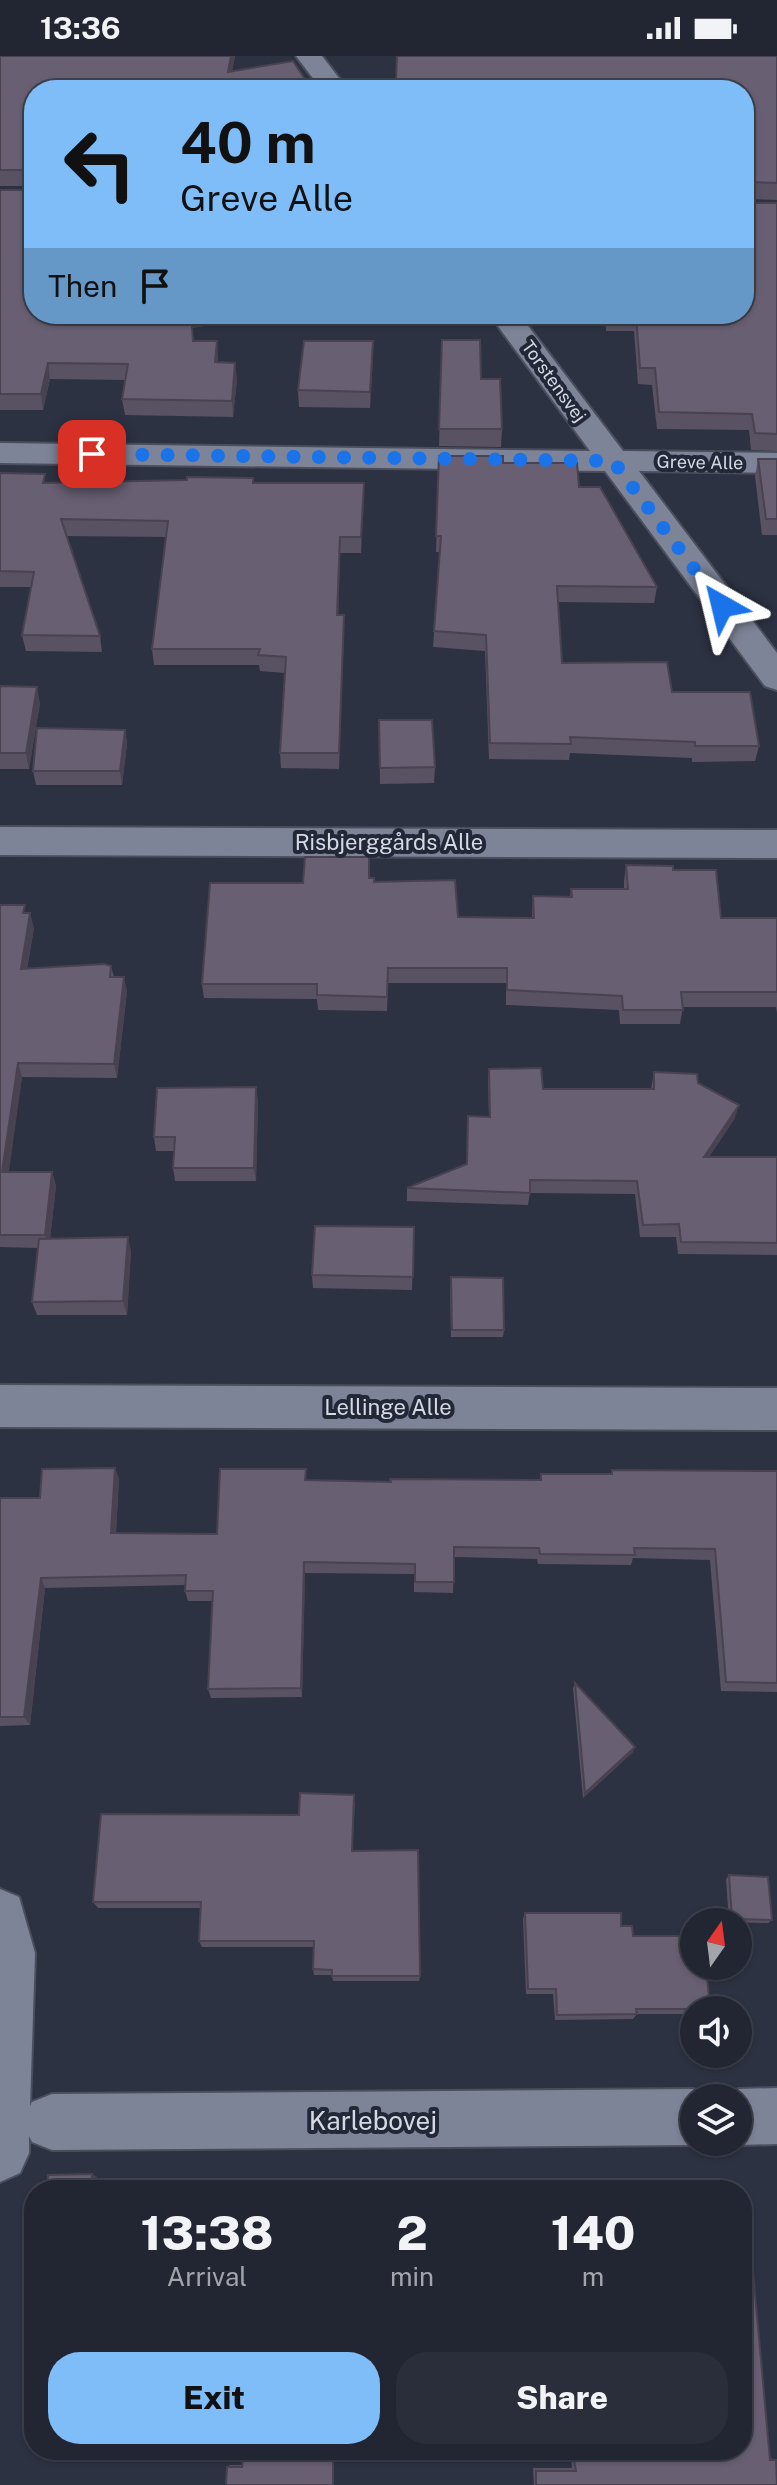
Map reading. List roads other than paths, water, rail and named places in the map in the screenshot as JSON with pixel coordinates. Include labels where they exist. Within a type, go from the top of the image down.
[{"type":"street","points":[[309,56],[327,80]]},
{"type":"street","name":"Torstensvej","points":[[511,324],[777,678]]},
{"type":"street","name":"Greve Alle","points":[[0,453],[777,463]]},
{"type":"street","name":"Risbjerggårds Alle","points":[[0,841],[777,844]]},
{"type":"street","name":"Lellinge Alle","points":[[0,1406],[777,1409]]},
{"type":"street","points":[[0,1916],[8,1953],[0,2153]]},
{"type":"street","points":[[752,2117],[777,2116]]},
{"type":"street","name":"Karlebovej","points":[[52,2122],[680,2117]]}]
